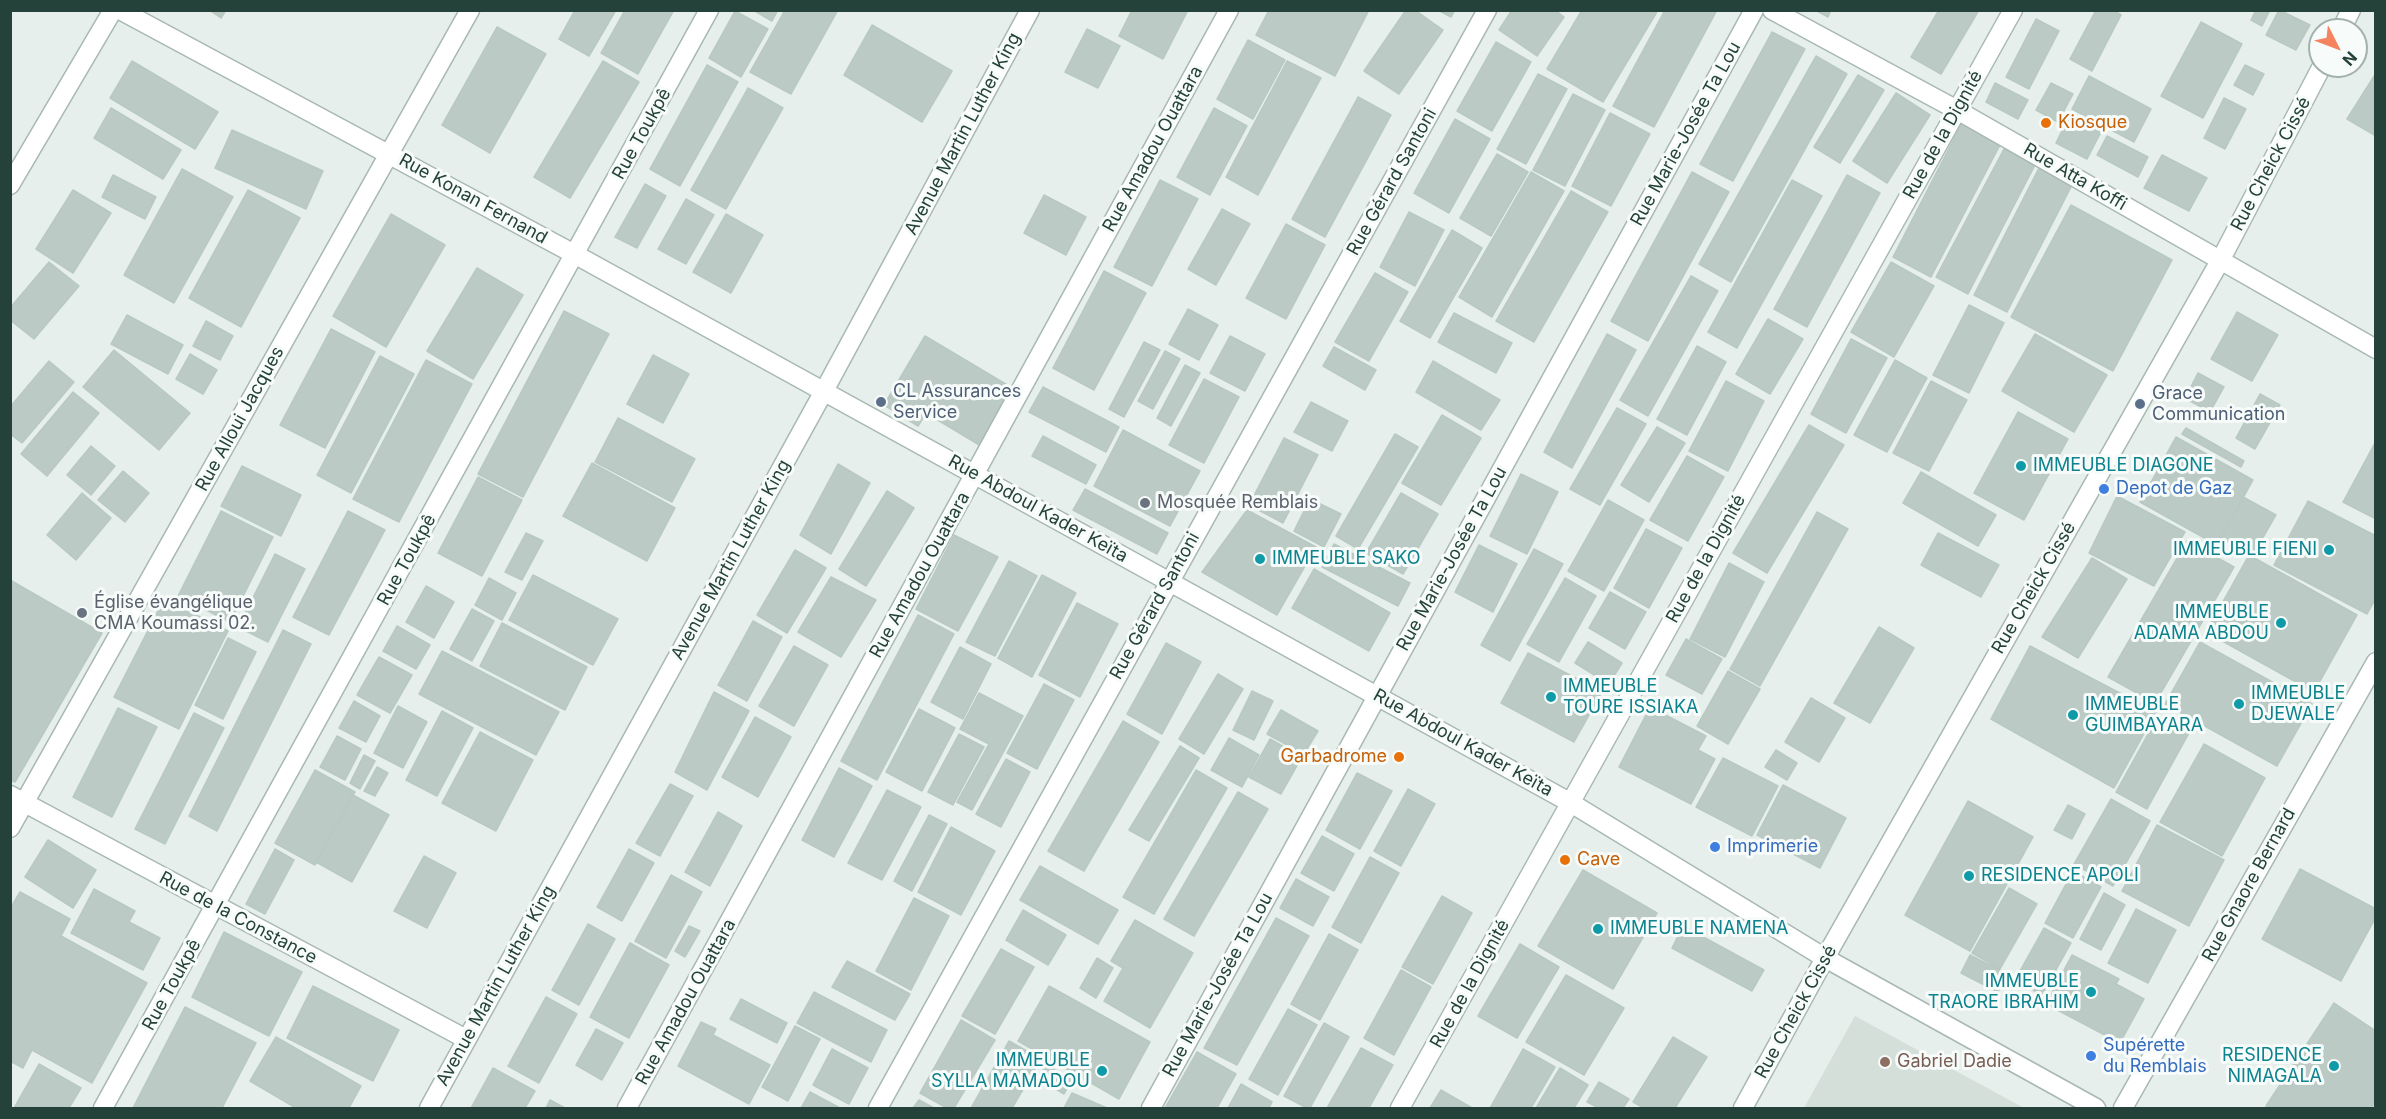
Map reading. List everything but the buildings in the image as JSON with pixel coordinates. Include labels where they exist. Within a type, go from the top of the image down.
[{"type":"street","points":[[10,185],[112,10]]},
{"type":"street","name":"Rue Konan Fernand","points":[[120,10],[390,153],[824,391]]},
{"type":"street","name":"Rue Alloui Jacques","points":[[10,828],[18,799],[470,10]]},
{"type":"street","name":"Rue Toukpê","points":[[103,1108],[576,255],[709,10]]},
{"type":"street","name":"Avenue Martin Luther King","points":[[429,1108],[824,391],[1030,10]]},
{"type":"street","name":"Rue Amadou Ouattara","points":[[627,1108],[1229,10]]},
{"type":"street","name":"Rue Gérard Santoni","points":[[878,1108],[1487,10]]},
{"type":"street","name":"Rue Marie-Josée Ta Lou","points":[[1151,1108],[1754,10]]},
{"type":"street","name":"Rue Atta Koffi","points":[[1772,10],[1957,110],[2376,349]]},
{"type":"street","name":"Rue de la Dignité","points":[[1400,1108],[2013,10]]},
{"type":"street","name":"Rue Cheick Cissé","points":[[1743,1108],[1825,958],[2220,261],[2316,78]]},
{"type":"street","name":"Rue Abdoul Kader Keïta","points":[[824,391],[1571,803],[1825,958],[2096,1108]]},
{"type":"street","name":"Rue Gnaore Bernard","points":[[2123,1108],[2376,662]]},
{"type":"street","name":"Rue de la Constance","points":[[18,799],[466,1039]]},
{"type":"shaded area","name":"Gabriel Dadie","points":[[1855,1016],[2024,1108],[1804,1108]]},
{"type":"place","name":"Kiosque","points":[[2046,123]]},
{"type":"place","name":"CL Assurances Service","points":[[881,402]]},
{"type":"place","name":"Grace Communication","points":[[2140,404]]},
{"type":"place","name":"IMMEUBLE DIAGONE","points":[[2021,466]]},
{"type":"place","name":"Depot de Gaz","points":[[2104,489]]},
{"type":"place","name":"Mosquée Remblais","points":[[1145,503]]},
{"type":"place","name":"IMMEUBLE FIENI","points":[[2329,550]]},
{"type":"place","name":"IMMEUBLE SAKO","points":[[1260,559]]},
{"type":"place","name":"Église évangélique CMA Koumassi 02.","points":[[82,613]]},
{"type":"place","name":"IMMEUBLE ADAMA ABDOU","points":[[2281,623]]},
{"type":"place","name":"IMMEUBLE TOURE ISSIAKA","points":[[1551,697]]},
{"type":"place","name":"IMMEUBLE DJEWALE","points":[[2239,704]]},
{"type":"place","name":"IMMEUBLE GUIMBAYARA","points":[[2073,715]]},
{"type":"place","name":"Garbadrome","points":[[1399,757]]},
{"type":"place","name":"Imprimerie","points":[[1715,847]]},
{"type":"place","name":"Cave","points":[[1565,860]]},
{"type":"place","name":"RESIDENCE APOLI","points":[[1969,876]]},
{"type":"place","name":"IMMEUBLE NAMENA","points":[[1598,929]]},
{"type":"place","name":"IMMEUBLE TRAORE IBRAHIM","points":[[2091,992]]},
{"type":"place","name":"Supérette du Remblais","points":[[2091,1056]]},
{"type":"place","name":"Gabriel Dadie","points":[[1885,1062]]},
{"type":"place","name":"RESIDENCE NIMAGALA","points":[[2334,1066]]},
{"type":"place","name":"IMMEUBLE SYLLA MAMADOU","points":[[1102,1071]]}]
